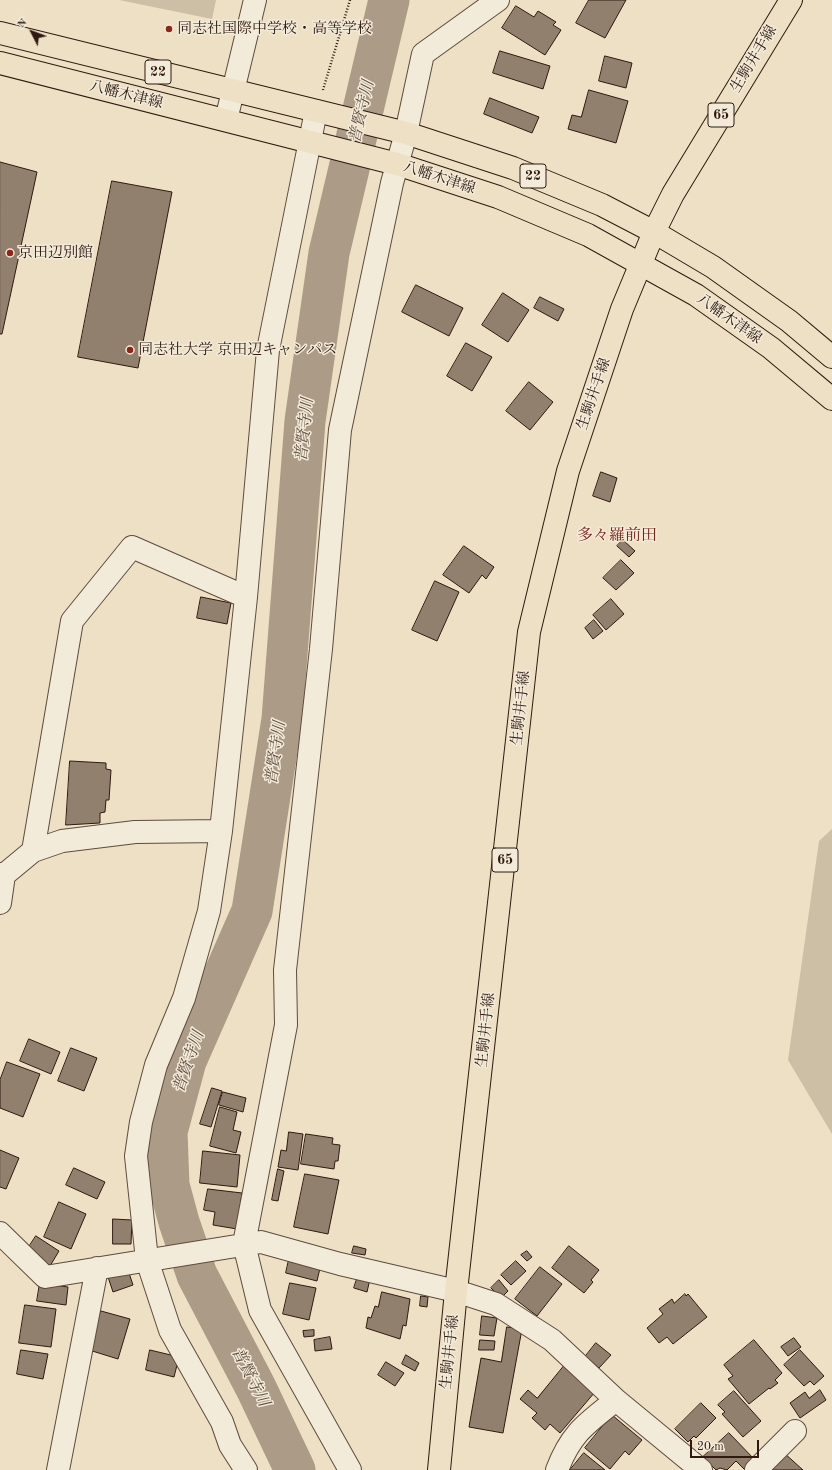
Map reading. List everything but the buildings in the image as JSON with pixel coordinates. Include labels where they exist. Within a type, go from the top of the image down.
[{"type":"main road","name":"生駒井手線","points":[[439,1470],[456,1291],[529,632],[568,471],[622,309],[640,265],[654,232],[673,194],[791,0]]},
{"type":"main road","name":"八幡木津線","points":[[0,33],[406,133],[513,168],[602,205],[654,232],[713,267],[789,321],[832,357]]},
{"type":"main road","name":"八幡木津線","points":[[0,63],[397,164],[498,197],[588,235],[696,295],[771,348],[832,399]]},
{"type":"street","points":[[226,120],[255,0]]},
{"type":"street","points":[[350,1470],[260,1310],[244,1244],[286,1025],[284,970],[321,649],[340,430],[397,164],[406,133],[423,54],[498,0]]},
{"type":"street","points":[[246,1470],[230,1445],[222,1422],[170,1330],[152,1259],[136,1156],[141,1122],[156,1065],[184,998],[207,919],[222,831],[246,597],[268,350],[316,111]]},
{"type":"street","points":[[33,851],[72,621],[132,547],[246,597]]},
{"type":"street","points":[[0,903],[2,874],[33,851],[62,842],[135,832],[222,831]]},
{"type":"street","points":[[0,1233],[45,1277],[260,1242],[340,1264],[456,1291],[496,1304],[552,1340],[616,1400],[701,1470]]},
{"type":"street","points":[[58,1470],[97,1268]]},
{"type":"street","points":[[557,1470],[564,1451],[580,1429],[616,1400]]},
{"type":"street","points":[[756,1470],[795,1431]]},
{"type":"path","points":[[316,111],[350,0]]},
{"type":"shaded area","points":[[119,0],[216,0],[212,19]]},
{"type":"shaded area","points":[[832,829],[832,1134],[788,1060],[819,841]]},
{"type":"waterway","name":"普賢寺川","points":[[295,1470],[256,1388],[197,1275],[179,1222],[169,1185],[167,1132],[186,1061],[252,911],[282,719],[305,421],[329,253],[389,0]]},
{"type":"place","name":"同志社国際中学校・高等学校","points":[[169,29]]},
{"type":"place","name":"京田辺別館","points":[[10,253]]},
{"type":"place","name":"同志社大学 京田辺キャンパス","points":[[130,350]]},
{"type":"district","name":"多々羅前田","points":[[617,536]]}]
